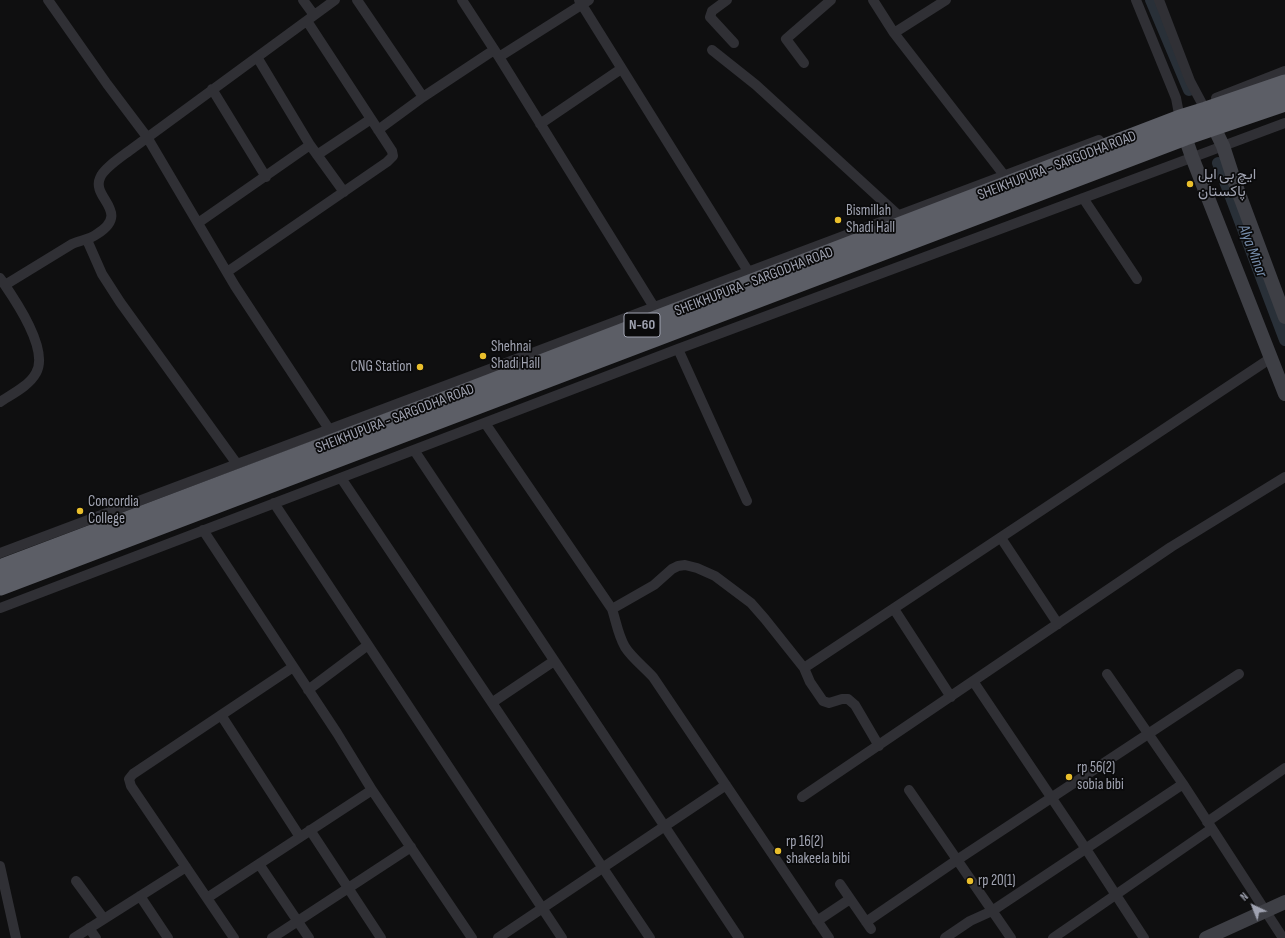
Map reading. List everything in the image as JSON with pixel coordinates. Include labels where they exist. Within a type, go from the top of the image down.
[{"type":"highway","name":"SHEIKHUPURA - SARGODHA ROAD","points":[[0,569],[1285,84]]},
{"type":"highway","name":"SHEIKHUPURA - SARGODHA ROAD","points":[[1207,114],[1285,102]]},
{"type":"highway","name":"SHEIKHUPURA - SARGODHA ROAD","points":[[0,586],[549,376],[1181,122]]},
{"type":"street","points":[[48,0],[107,84],[147,137],[227,272],[329,429]]},
{"type":"street","points":[[227,272],[387,162],[392,156],[392,151],[310,18],[303,0]]},
{"type":"street","points":[[0,402],[33,377],[37,372],[39,360],[38,352],[27,321],[3,281],[78,240],[87,240],[102,231],[111,221],[110,209],[99,184],[102,174],[147,137],[335,0]]},
{"type":"street","points":[[357,0],[423,97]]},
{"type":"street","points":[[462,0],[654,307]]},
{"type":"street","points":[[727,0],[712,11],[710,17],[734,43]]},
{"type":"street","points":[[804,63],[786,39],[831,0]]},
{"type":"street","points":[[873,0],[894,33],[1004,175]]},
{"type":"street","points":[[894,33],[946,0]]},
{"type":"street","points":[[1136,0],[1176,98],[1181,122],[1192,158],[1285,394]]},
{"type":"street","points":[[1159,0],[1190,81],[1223,146],[1235,183],[1285,316]]},
{"type":"street","points":[[378,130],[423,97],[583,2],[748,272]]},
{"type":"street","points":[[712,50],[756,85],[898,215]]},
{"type":"street","points":[[257,57],[317,156],[344,192]]},
{"type":"street","points":[[540,124],[622,68]]},
{"type":"street","points":[[0,553],[1004,175],[1207,114],[1285,71]]},
{"type":"street","points":[[212,89],[266,177]]},
{"type":"street","points":[[317,156],[371,119]]},
{"type":"street","points":[[0,608],[678,349],[1285,123]]},
{"type":"street","points":[[198,223],[310,145]]},
{"type":"street","points":[[1083,198],[1137,279]]},
{"type":"street","points":[[87,240],[102,274],[120,302],[237,464]]},
{"type":"street","points":[[678,349],[747,502]]},
{"type":"street","points":[[804,668],[1271,358]]},
{"type":"street","points":[[485,423],[612,609],[620,636],[630,654],[653,677],[829,938]]},
{"type":"street","points":[[414,450],[739,938]]},
{"type":"street","points":[[802,797],[1171,547],[1285,477]]},
{"type":"street","points":[[341,478],[493,702],[650,938]]},
{"type":"street","points":[[274,503],[562,938]]},
{"type":"street","points":[[203,530],[372,790],[472,938]]},
{"type":"street","points":[[1001,538],[1058,624]]},
{"type":"street","points":[[612,609],[654,585],[672,569],[678,566],[690,566],[715,576],[751,603],[765,619],[804,668],[810,682],[823,702],[829,703],[848,698],[856,705],[879,746]]},
{"type":"street","points":[[894,609],[951,697]]},
{"type":"street","points":[[308,690],[368,645]]},
{"type":"street","points":[[493,702],[554,661]]},
{"type":"street","points":[[234,938],[131,786],[129,779],[133,774],[293,667]]},
{"type":"street","points":[[1107,674],[1183,784],[1283,938]]},
{"type":"street","points":[[840,884],[869,926],[957,860],[1239,674]]},
{"type":"street","points":[[973,681],[1086,848],[1144,938]]},
{"type":"street","points":[[220,715],[300,837]]},
{"type":"street","points":[[1053,938],[1115,895],[1285,768]]},
{"type":"street","points":[[945,938],[970,921],[992,911],[1183,784]]},
{"type":"street","points":[[498,938],[664,825],[726,785]]},
{"type":"street","points":[[207,898],[372,790]]},
{"type":"street","points":[[909,790],[1011,938]]},
{"type":"street","points":[[310,830],[381,938]]},
{"type":"street","points":[[272,938],[411,847]]},
{"type":"street","points":[[259,864],[309,938]]},
{"type":"street","points":[[0,866],[16,938]]},
{"type":"street","points":[[74,938],[186,866]]},
{"type":"street","points":[[76,881],[104,919]]},
{"type":"street","points":[[140,896],[168,938]]},
{"type":"street","points":[[818,921],[850,899]]},
{"type":"street","points":[[1211,937],[1285,902]]},
{"type":"street","points":[[89,928],[96,938]]},
{"type":"waterway","name":"Alya Minor","points":[[1151,0],[1189,90]]},
{"type":"waterway","name":"Alya Minor","points":[[1218,163],[1285,340]]},
{"type":"place","name":"ایچ بی ایل پاکستان","points":[[1190,184]]},
{"type":"place","name":"Bismillah Shadi Hall","points":[[838,220]]},
{"type":"place","name":"Shehnai Shadi Hall","points":[[483,356]]},
{"type":"place","name":"CNG Station","points":[[420,367]]},
{"type":"place","name":"Concordia College","points":[[80,511]]},
{"type":"place","name":"rp 56(2) sobia bibi","points":[[1069,777]]},
{"type":"place","name":"rp 16(2) shakeela bibi","points":[[778,851]]},
{"type":"place","name":"rp 20(1)","points":[[970,881]]}]
